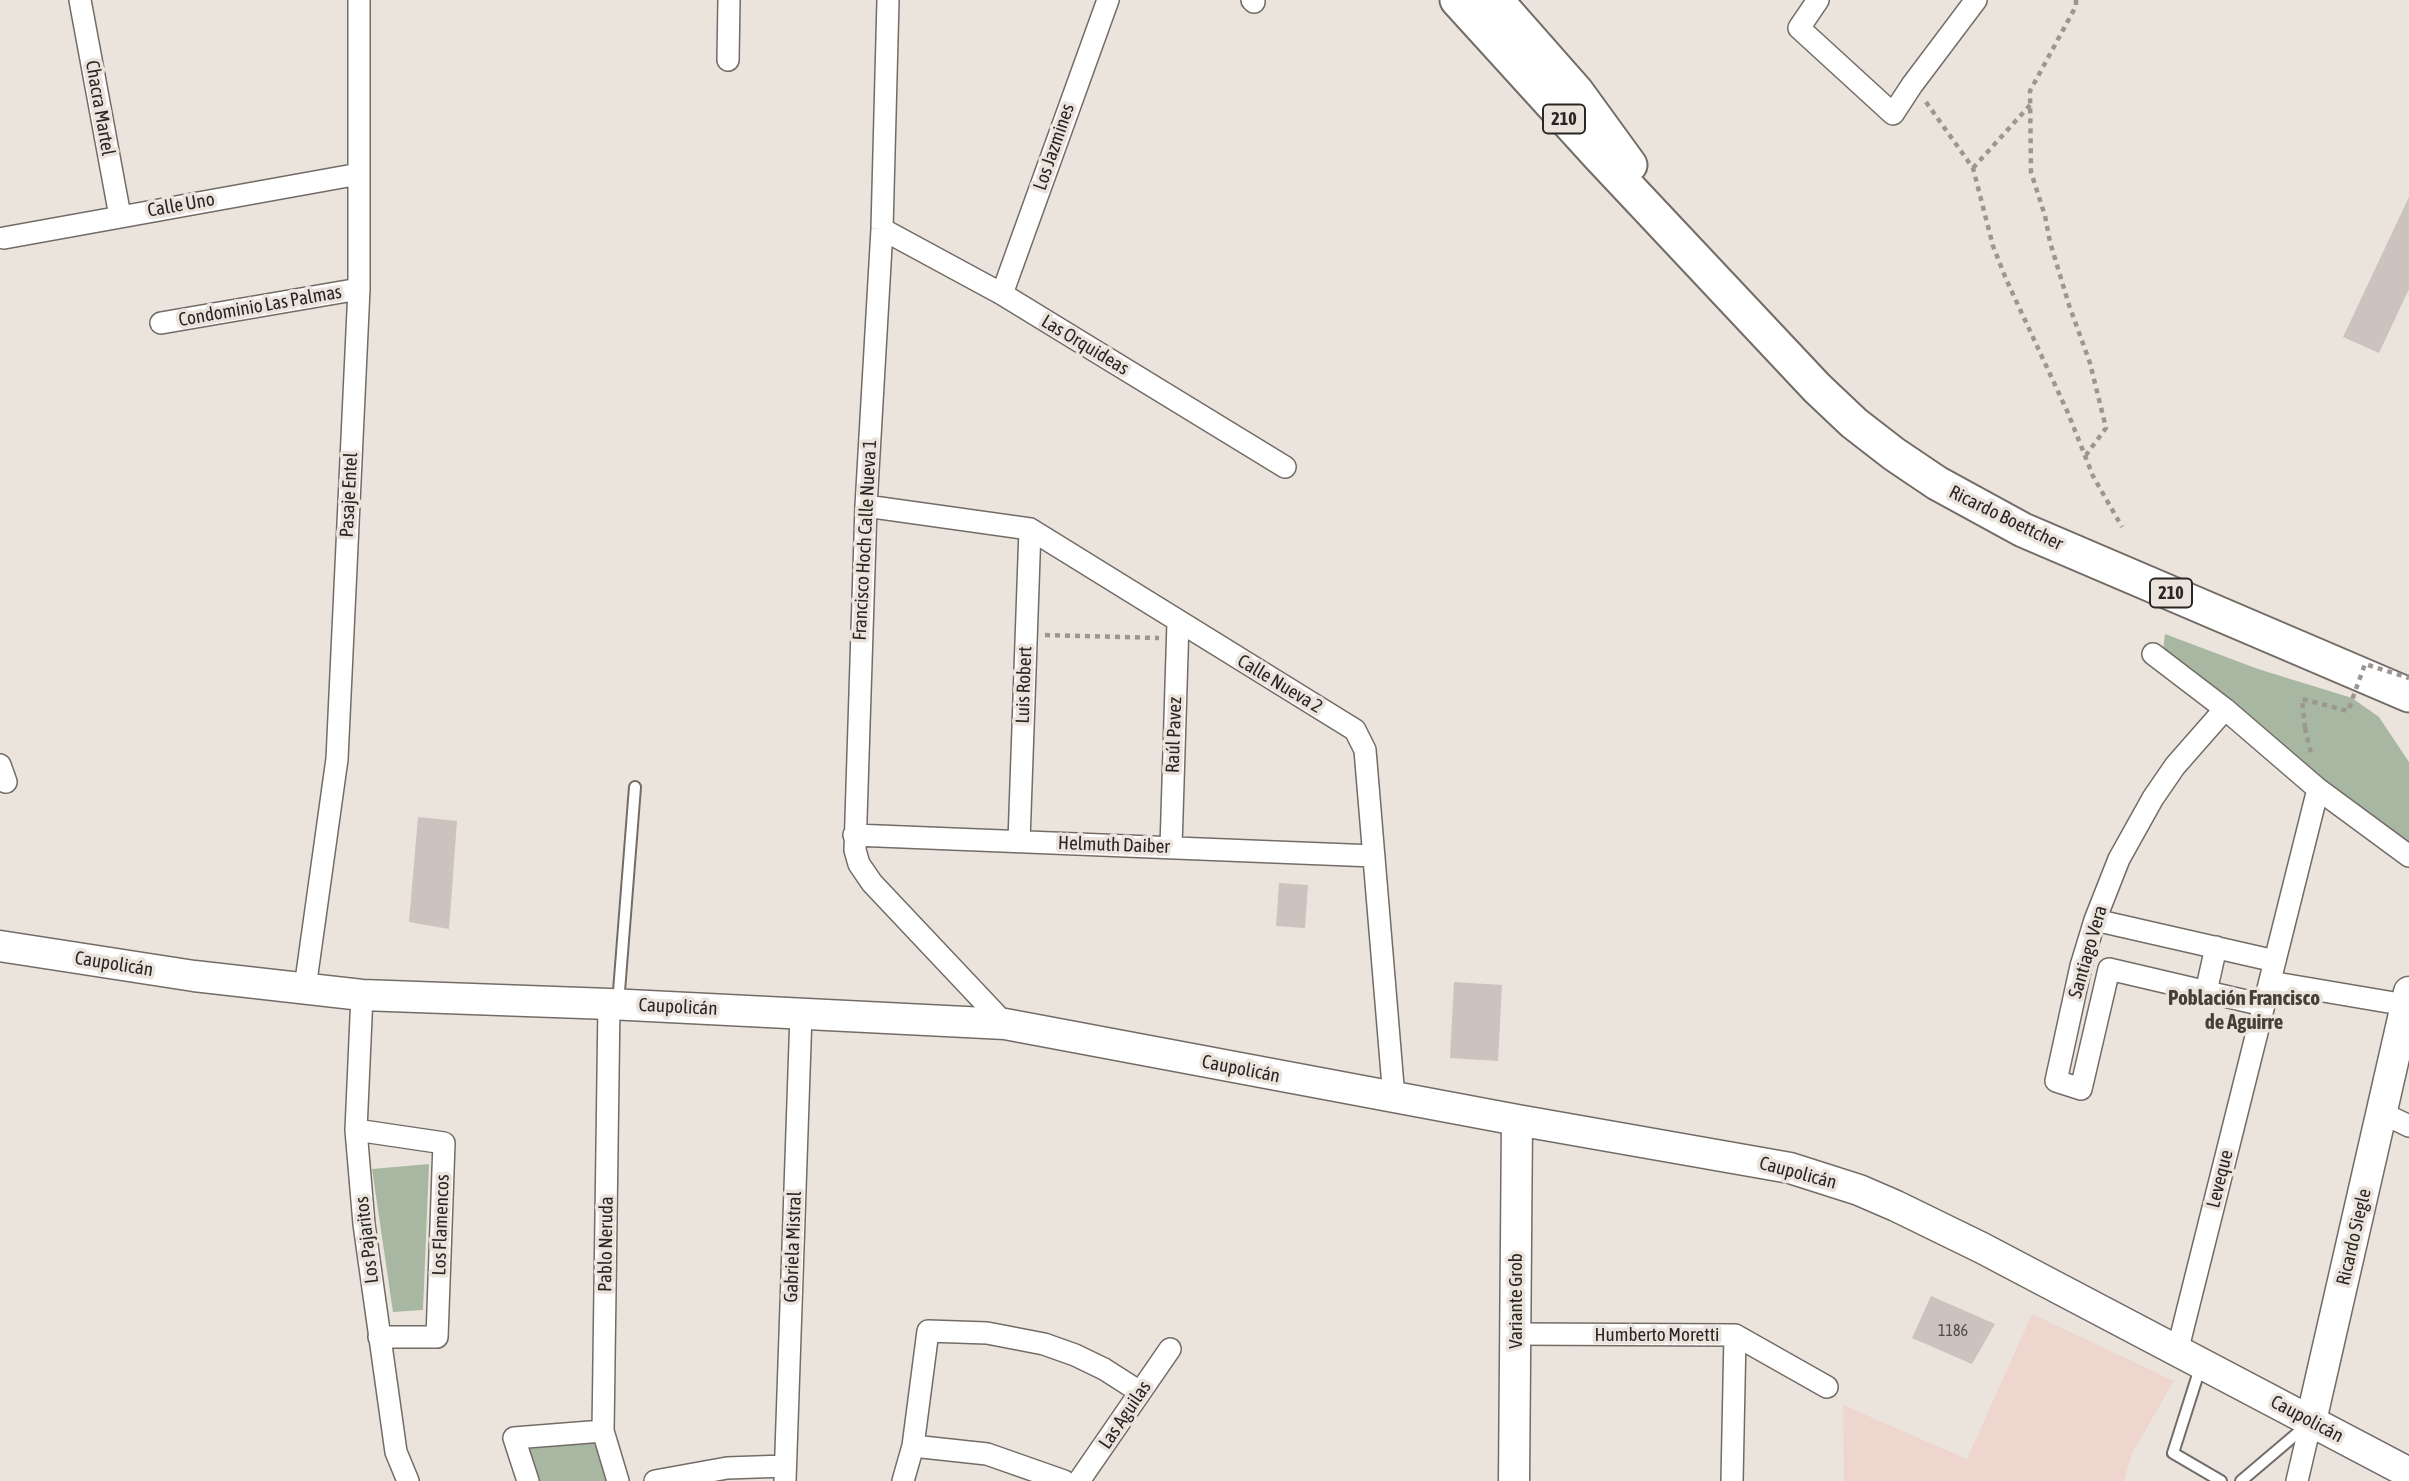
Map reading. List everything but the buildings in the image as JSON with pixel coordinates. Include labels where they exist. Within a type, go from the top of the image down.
[{"type":"main road","name":"Ricardo Boettcher","points":[[1457,0],[1599,156],[1817,388],[1854,423],[1937,483],[2023,530],[2409,695]]},
{"type":"main road","name":"Ricardo Boettcher","points":[[1496,0],[1577,92],[1606,130],[1642,181],[1674,235]]},
{"type":"street","name":"Chacra Martel","points":[[80,0],[120,216]]},
{"type":"street","name":"Pasaje Entel","points":[[305,988],[337,759],[359,289],[359,0]]},
{"type":"street","points":[[728,60],[729,0]]},
{"type":"street","name":"Francisco Hoch Calle Nueva 1","points":[[888,0],[882,229],[866,506],[854,835],[859,864],[872,883],[1005,1024]]},
{"type":"street","name":"Los Jazmines","points":[[1002,294],[1108,0]]},
{"type":"street","points":[[1812,3],[1798,28],[1893,114],[1976,0]]},
{"type":"street","name":"Calle Uno","points":[[4,238],[359,174]]},
{"type":"street","name":"Las Orquideas","points":[[882,229],[1002,294],[1285,467]]},
{"type":"street","name":"Condominio Las Palmas","points":[[160,323],[359,289]]},
{"type":"street","name":"Calle Nueva 2","points":[[866,506],[1030,529],[1178,631],[1355,730],[1365,750],[1394,1098]]},
{"type":"street","name":"Luis Robert","points":[[1019,841],[1030,529]]},
{"type":"street","name":"Raúl Pavez","points":[[1171,847],[1178,631]]},
{"type":"street","points":[[2153,654],[2225,709],[2318,789],[2409,856]]},
{"type":"street","name":"Santiago Vera","points":[[2207,992],[2109,969],[2081,1089],[2056,1081],[2081,966],[2095,920],[2119,859],[2153,798],[2183,757],[2225,709]]},
{"type":"street","points":[[0,765],[6,782],[0,780]]},
{"type":"street","name":"Leveque","points":[[2189,1358],[2263,1005],[2318,789]]},
{"type":"street","name":"Helmuth Daiber","points":[[854,835],[1374,856]]},
{"type":"street","points":[[2095,920],[2275,961]]},
{"type":"street","name":"Caupolicán","points":[[0,946],[194,976],[362,995],[614,1004],[1005,1024],[1517,1121],[1759,1162],[1821,1177],[1896,1206],[1982,1248],[2409,1473]]},
{"type":"street","points":[[2216,947],[2207,992],[2263,1005]]},
{"type":"street","points":[[2270,982],[2408,999]]},
{"type":"street","name":"Los Pajaritos","points":[[362,995],[356,1130],[364,1224],[396,1452],[408,1481]]},
{"type":"street","name":"Ricardo Siegle","points":[[2297,1481],[2408,999]]},
{"type":"street","name":"Pablo Neruda","points":[[614,1004],[603,1430],[618,1481]]},
{"type":"street","name":"Gabriela Mistral","points":[[785,1474],[801,1014]]},
{"type":"street","points":[[2382,1113],[2409,1126]]},
{"type":"street","name":"Variante Grob","points":[[1514,1481],[1517,1121]]},
{"type":"street","name":"Los Flamencos","points":[[356,1130],[444,1143],[437,1337],[379,1337]]},
{"type":"street","points":[[903,1481],[914,1446],[928,1331],[986,1332],[1044,1344],[1104,1369],[1140,1392]]},
{"type":"street","name":"Humberto Moretti","points":[[1515,1334],[1735,1335],[1827,1387]]},
{"type":"street","points":[[1732,1481],[1735,1335]]},
{"type":"street","name":"Las Aguilas","points":[[1079,1481],[1170,1349]]},
{"type":"street","points":[[528,1481],[514,1438],[603,1430]]},
{"type":"street","points":[[914,1446],[987,1454],[1064,1481]]},
{"type":"street","points":[[655,1481],[718,1469],[785,1474]]},
{"type":"lane","points":[[614,1004],[635,787]]},
{"type":"lane","points":[[2189,1358],[2173,1453],[2221,1481]]},
{"type":"lane","points":[[2241,1481],[2311,1421]]},
{"type":"path","points":[[2076,0],[2076,6],[2030,91],[2031,172],[2068,305],[2090,363],[2106,428],[2085,456]]},
{"type":"path","points":[[1912,85],[1973,168],[1993,246],[2093,476],[2122,527]]},
{"type":"path","points":[[1973,168],[2031,104]]},
{"type":"path","points":[[1026,634],[1178,631]]},
{"type":"path","points":[[2305,728],[2302,698],[2348,711],[2365,664],[2409,678]]},
{"type":"shaded area","points":[[2032,1314],[2174,1381],[2132,1453],[2124,1481],[1844,1481],[1843,1405],[1967,1459]]},
{"type":"green space","points":[[2165,634],[2258,669],[2352,698],[2379,717],[2409,762],[2409,844],[2308,771],[2163,650]]},
{"type":"green space","points":[[429,1164],[423,1310],[393,1312],[372,1169]]},
{"type":"green space","points":[[598,1438],[610,1481],[532,1481],[521,1443]]},
{"type":"district","name":"Población Francisco de Aguirre","points":[[2244,1010]]}]
